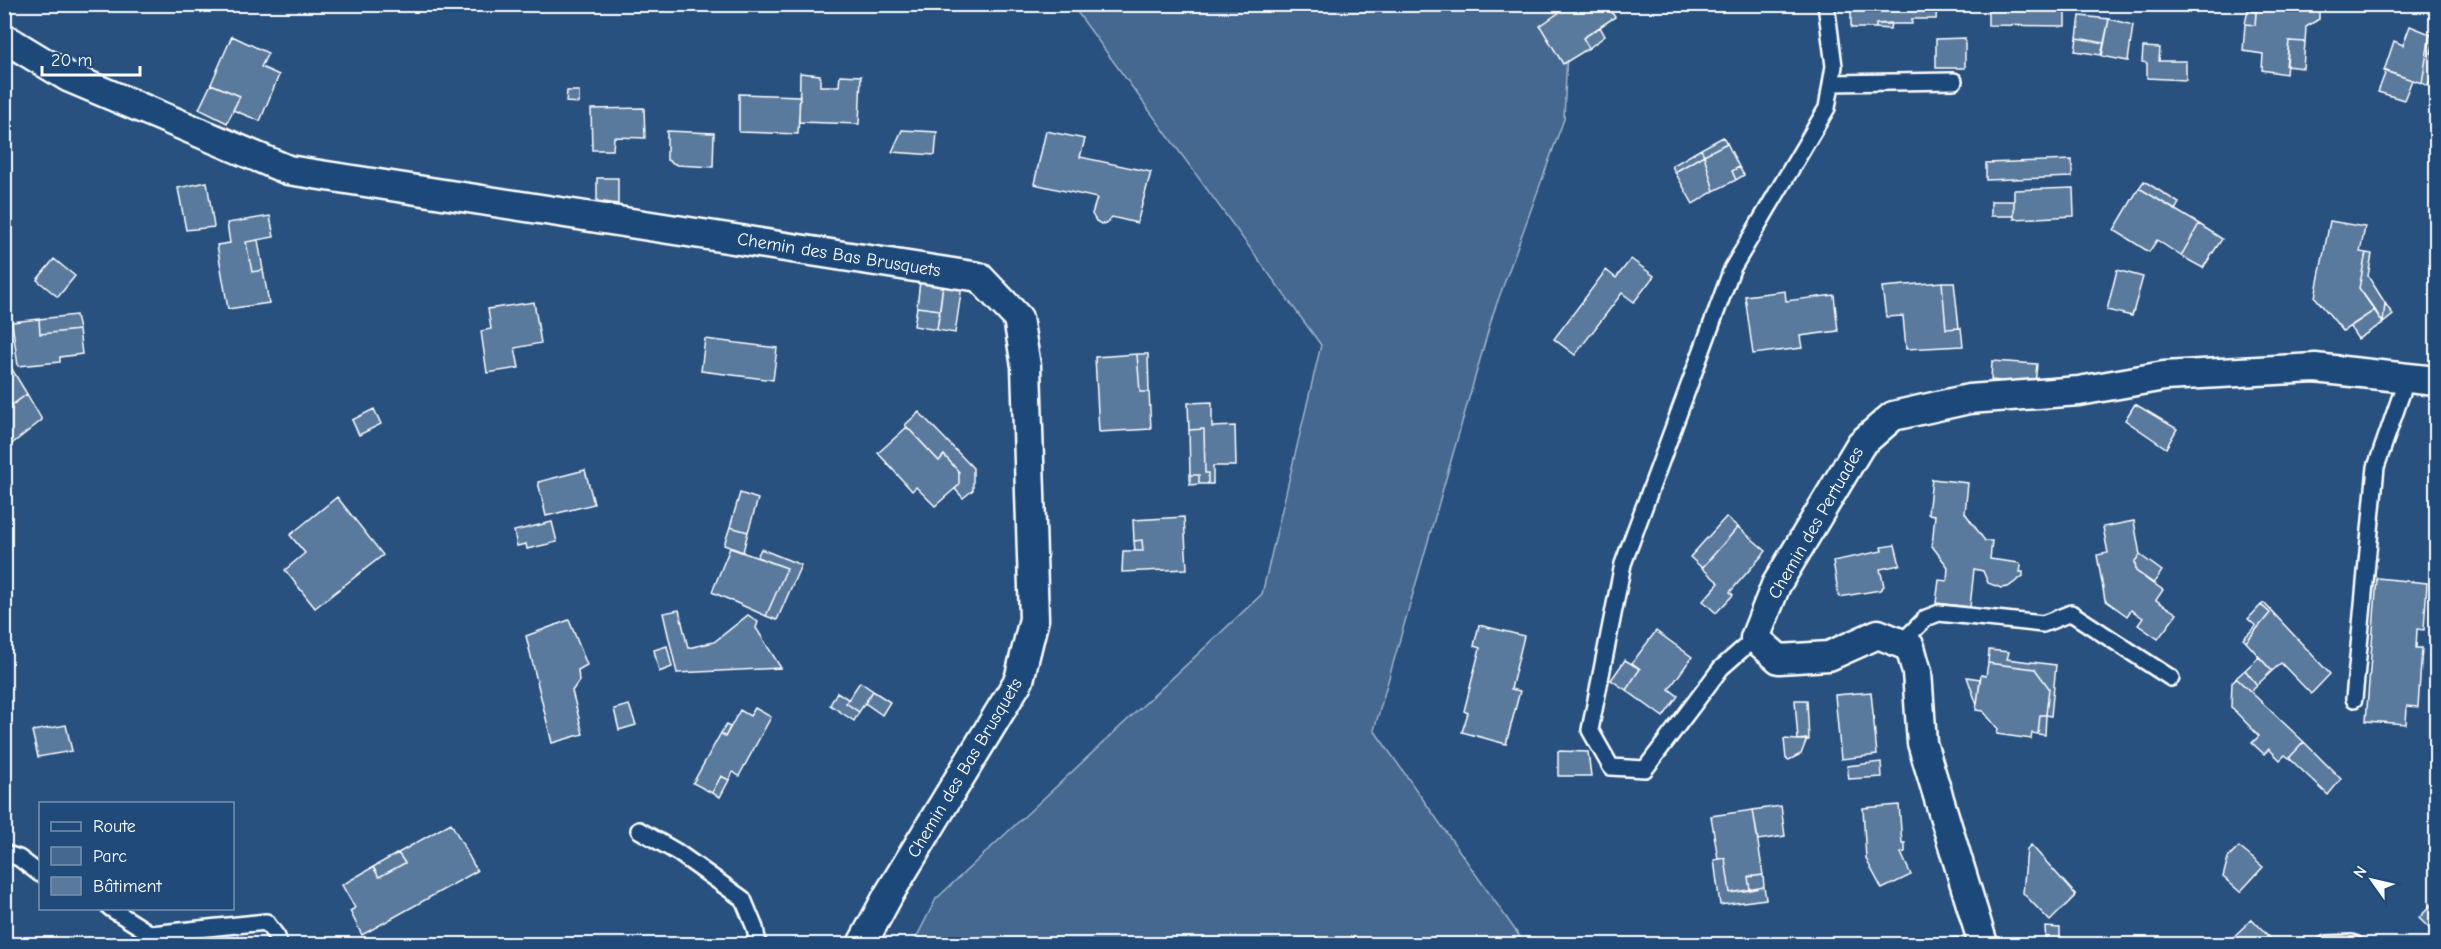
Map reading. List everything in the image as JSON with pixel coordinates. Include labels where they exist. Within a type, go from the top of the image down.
[{"type":"street","name":"Chemin des Bas Brusquets","points":[[4,38],[68,77],[288,170],[979,277],[1018,318],[1026,366],[1034,619],[1019,680],[889,894],[862,945]]},
{"type":"street","name":"Chemin des Pertuades","points":[[1755,638],[1776,585],[1861,444],[1893,416],[1969,399],[2079,391],[2164,376],[2315,368],[2436,381]]},
{"type":"street","points":[[1755,638],[1779,659],[1829,656],[1878,634],[1910,647],[1917,672],[1922,743],[1983,945]]},
{"type":"lane","points":[[1755,638],[1721,668],[1645,769],[1611,767],[1590,730],[1623,564],[1732,269],[1827,108],[1834,66],[1826,4]]},
{"type":"lane","points":[[1832,83],[1954,81]]},
{"type":"lane","points":[[2354,699],[2376,467],[2407,378]]},
{"type":"lane","points":[[1901,643],[1926,618],[1939,613],[2043,624],[2071,613],[2171,678]]},
{"type":"lane","points":[[639,830],[677,852],[743,899],[755,928],[758,945]]},
{"type":"lane","points":[[4,853],[19,858],[39,873]]},
{"type":"lane","points":[[112,910],[151,934],[266,922],[277,937],[279,945]]},
{"type":"lane","points":[[2326,945],[2352,943],[2355,945]]},
{"type":"green space","points":[[1072,5],[1569,5],[1564,119],[1493,314],[1374,730],[1525,944],[913,944],[936,899],[1262,594],[1321,345]]},
{"type":"building","points":[[1562,4],[1606,4],[1615,17],[1583,38],[1589,48],[1563,64],[1540,26],[1564,9]]},
{"type":"building","points":[[1851,4],[1937,4],[1936,19],[1912,19],[1912,24],[1876,24],[1876,28],[1851,28]]},
{"type":"building","points":[[1988,4],[2065,4],[2065,26],[1988,25]]},
{"type":"building","points":[[2257,4],[2315,4],[2319,8],[2319,19],[2306,27],[2305,42],[2289,41],[2286,74],[2262,70],[2263,54],[2243,51],[2245,24],[2255,25]]},
{"type":"building","points":[[2248,10],[2256,12],[2255,25],[2245,24]]},
{"type":"building","points":[[2080,16],[2109,19],[2104,43],[2077,38]]},
{"type":"building","points":[[2109,19],[2133,25],[2128,61],[2102,56]]},
{"type":"building","points":[[1891,23],[1890,29],[1876,28],[1876,24]]},
{"type":"building","points":[[2410,26],[2430,34],[2422,83],[2384,71],[2394,41],[2403,45]]},
{"type":"building","points":[[1600,27],[1605,36],[1589,48],[1583,38]]},
{"type":"building","points":[[2430,34],[2436,36],[2431,53],[2436,55],[2436,77],[2432,76],[2428,86],[2422,83]]},
{"type":"building","points":[[232,36],[268,53],[261,67],[279,75],[260,121],[233,110],[240,96],[211,84]]},
{"type":"building","points":[[2436,37],[2436,55],[2431,53]]},
{"type":"building","points":[[1965,38],[1965,68],[1936,68],[1936,39]]},
{"type":"building","points":[[2077,38],[2104,43],[2101,55],[2075,51]]},
{"type":"building","points":[[2289,41],[2305,42],[2303,68],[2286,66]]},
{"type":"building","points":[[2143,47],[2160,48],[2159,61],[2186,61],[2186,80],[2147,78],[2147,63],[2142,62]]},
{"type":"building","points":[[2386,71],[2412,80],[2404,100],[2378,92]]},
{"type":"building","points":[[800,73],[820,75],[820,86],[839,86],[840,75],[861,76],[859,124],[799,122]]},
{"type":"building","points":[[211,84],[240,96],[227,123],[199,109]]},
{"type":"building","points":[[567,91],[579,91],[579,103],[566,102]]},
{"type":"building","points":[[739,94],[800,96],[798,134],[739,132]]},
{"type":"building","points":[[644,108],[645,138],[614,137],[613,150],[592,150],[591,109]]},
{"type":"building","points":[[902,130],[937,132],[935,155],[892,152]]},
{"type":"building","points":[[667,131],[714,133],[713,167],[677,165],[667,160]]},
{"type":"building","points":[[1046,131],[1085,139],[1080,157],[1151,172],[1137,223],[1112,217],[1107,223],[1101,224],[1092,214],[1097,198],[1034,184]]},
{"type":"building","points":[[1723,137],[1727,143],[1704,155],[1701,149]]},
{"type":"building","points":[[1727,143],[1739,167],[1732,171],[1736,180],[1714,191],[1704,155]]},
{"type":"building","points":[[1701,149],[1704,155],[1675,172],[1672,166]]},
{"type":"building","points":[[1704,155],[1714,191],[1693,204],[1675,172]]},
{"type":"building","points":[[2072,160],[2072,177],[1986,180],[1986,163]]},
{"type":"building","points":[[1739,167],[1744,175],[1736,180],[1732,171]]},
{"type":"building","points":[[597,178],[618,178],[618,204],[597,201]]},
{"type":"building","points":[[2144,181],[2179,203],[2175,210],[2139,188]]},
{"type":"building","points":[[207,182],[214,227],[186,230],[178,188]]},
{"type":"building","points":[[2073,188],[2074,216],[2014,219],[2014,190]]},
{"type":"building","points":[[2139,188],[2199,224],[2181,256],[2157,240],[2149,252],[2114,230]]},
{"type":"building","points":[[1991,201],[2014,201],[2014,216],[1991,216]]},
{"type":"building","points":[[270,216],[274,237],[246,242],[252,272],[263,270],[269,303],[228,309],[217,245],[230,243],[227,223]]},
{"type":"building","points":[[2330,221],[2365,227],[2360,252],[2366,253],[2359,288],[2375,310],[2343,331],[2315,297]]},
{"type":"building","points":[[2199,224],[2222,239],[2203,268],[2181,256]]},
{"type":"building","points":[[258,240],[263,270],[252,272],[246,242]]},
{"type":"building","points":[[2366,253],[2372,254],[2368,276],[2385,303],[2383,323],[2359,288]]},
{"type":"building","points":[[54,259],[75,276],[58,297],[37,280]]},
{"type":"building","points":[[1631,259],[1654,276],[1634,302],[1622,293],[1575,355],[1554,339],[1606,270],[1616,278]]},
{"type":"building","points":[[2117,270],[2143,277],[2132,316],[2107,310]]},
{"type":"building","points":[[920,281],[943,284],[940,310],[917,307]]},
{"type":"building","points":[[1942,282],[1954,282],[1959,328],[1946,329]]},
{"type":"building","points":[[1942,282],[1946,329],[1961,328],[1963,346],[1906,349],[1903,316],[1886,317],[1882,287]]},
{"type":"building","points":[[943,284],[962,286],[955,333],[937,330]]},
{"type":"building","points":[[1785,291],[1786,301],[1834,295],[1838,331],[1800,336],[1802,348],[1753,354],[1745,296]]},
{"type":"building","points":[[534,302],[541,343],[515,348],[519,368],[487,373],[481,331],[491,329],[488,309]]},
{"type":"building","points":[[2385,303],[2393,315],[2383,323]]},
{"type":"building","points":[[917,307],[940,310],[937,330],[914,326]]},
{"type":"building","points":[[2375,310],[2383,323],[2358,339],[2350,327]]},
{"type":"building","points":[[76,315],[79,330],[40,334],[39,319]]},
{"type":"building","points":[[39,319],[40,334],[79,330],[82,354],[60,357],[60,362],[18,366],[12,322]]},
{"type":"building","points":[[705,339],[777,348],[773,380],[701,371]]},
{"type":"building","points":[[1137,354],[1140,392],[1149,392],[1151,429],[1099,432],[1095,357]]},
{"type":"building","points":[[1137,354],[1148,354],[1149,392],[1140,392]]},
{"type":"building","points":[[4,356],[27,394],[4,411]]},
{"type":"building","points":[[1992,361],[2037,364],[2035,384],[1991,380]]},
{"type":"building","points":[[27,394],[42,420],[4,450],[4,411]]},
{"type":"building","points":[[1212,402],[1212,427],[1235,426],[1236,466],[1213,466],[1213,484],[1208,484],[1208,473],[1205,473],[1204,429],[1189,430],[1188,403]]},
{"type":"building","points":[[2135,404],[2177,429],[2166,448],[2125,420]]},
{"type":"building","points":[[374,409],[381,424],[359,435],[352,420]]},
{"type":"building","points":[[919,412],[973,468],[973,490],[963,498],[955,489],[959,485],[959,472],[944,455],[939,461],[905,425]]},
{"type":"building","points":[[907,427],[939,461],[944,455],[959,472],[959,485],[935,506],[916,487],[912,491],[878,453]]},
{"type":"building","points":[[1204,429],[1205,473],[1208,473],[1208,484],[1199,484],[1199,475],[1190,475],[1189,430]]},
{"type":"building","points":[[585,470],[594,504],[546,516],[538,482]]},
{"type":"building","points":[[1190,475],[1199,475],[1199,484],[1190,485]]},
{"type":"building","points":[[1932,479],[1968,483],[1965,513],[1985,541],[1992,541],[1990,559],[2019,563],[2020,572],[2023,572],[2023,576],[2008,587],[2001,588],[1988,583],[1983,571],[1974,569],[1970,607],[1936,603],[1939,580],[1947,581],[1948,567],[1932,546],[1935,515],[1928,514]]},
{"type":"building","points":[[740,493],[758,499],[748,532],[730,527]]},
{"type":"building","points":[[337,497],[383,555],[315,608],[285,570],[305,553],[290,535]]},
{"type":"building","points":[[1184,517],[1187,569],[1122,572],[1123,551],[1143,551],[1142,540],[1134,541],[1133,520]]},
{"type":"building","points":[[1726,517],[1738,527],[1702,568],[1690,557]]},
{"type":"building","points":[[2134,521],[2140,555],[2135,561],[2136,571],[2163,590],[2156,600],[2177,614],[2158,639],[2138,625],[2143,618],[2131,610],[2127,616],[2105,600],[2097,555],[2108,553],[2103,527]]},
{"type":"building","points":[[552,522],[557,542],[527,549],[526,544],[517,546],[514,531]]},
{"type":"building","points":[[730,527],[748,532],[743,552],[724,545]]},
{"type":"building","points":[[1738,527],[1766,551],[1730,592],[1733,595],[1716,613],[1703,601],[1719,583],[1702,568]]},
{"type":"building","points":[[1142,540],[1143,551],[1135,551],[1134,541]]},
{"type":"building","points":[[1895,545],[1900,565],[1880,569],[1884,586],[1880,590],[1839,597],[1833,561],[1882,551],[1881,547]]},
{"type":"building","points":[[730,548],[787,568],[766,616],[712,592]]},
{"type":"building","points":[[761,549],[801,565],[777,620],[766,616],[787,568],[757,557]]},
{"type":"building","points":[[2140,555],[2162,571],[2153,584],[2136,571],[2135,561]]},
{"type":"building","points":[[2377,578],[2427,583],[2424,630],[2417,629],[2416,648],[2422,648],[2418,707],[2407,706],[2406,724],[2366,721]]},
{"type":"building","points":[[2264,603],[2330,674],[2311,694],[2281,663],[2272,671],[2246,642],[2270,613],[2261,605]]},
{"type":"building","points":[[2261,605],[2270,613],[2246,642],[2243,639],[2256,626],[2248,619]]},
{"type":"building","points":[[679,610],[688,648],[714,642],[748,615],[758,622],[756,628],[781,668],[677,673],[663,613]]},
{"type":"building","points":[[569,620],[587,665],[578,670],[579,681],[572,691],[583,734],[552,743],[526,636]]},
{"type":"building","points":[[1479,625],[1524,636],[1511,689],[1520,691],[1506,744],[1462,732],[1468,713],[1464,711],[1480,648],[1474,646]]},
{"type":"building","points":[[1656,631],[1692,657],[1669,689],[1678,696],[1663,717],[1626,690],[1640,669],[1632,663]]},
{"type":"building","points":[[667,646],[672,667],[659,672],[654,650]]},
{"type":"building","points":[[1989,650],[2009,652],[2007,659],[2056,665],[2051,716],[2046,715],[2049,688],[2035,669],[1988,663]]},
{"type":"building","points":[[2259,657],[2272,671],[2257,685],[2245,670]]},
{"type":"building","points":[[1625,660],[1640,669],[1626,690],[1611,680]]},
{"type":"building","points":[[1988,663],[2035,669],[2049,688],[2046,715],[2040,715],[2038,734],[2032,733],[2031,739],[1997,734],[1998,729],[1983,711],[1976,710],[1981,675],[1986,676]]},
{"type":"building","points":[[2245,670],[2257,685],[2250,691],[2236,678]]},
{"type":"building","points":[[1967,677],[1980,679],[1977,705]]},
{"type":"building","points":[[2236,678],[2304,742],[2289,758],[2285,755],[2280,760],[2269,749],[2264,754],[2252,743],[2259,736],[2231,707],[2232,682]]},
{"type":"building","points":[[860,682],[873,691],[859,712],[846,703]]},
{"type":"building","points":[[873,691],[890,702],[882,715],[865,703]]},
{"type":"building","points":[[837,692],[848,699],[846,703],[859,712],[854,721],[830,705]]},
{"type":"building","points":[[1871,692],[1877,755],[1841,759],[1835,695]]},
{"type":"building","points":[[1795,700],[1807,700],[1809,740],[1798,740]]},
{"type":"building","points":[[629,705],[636,725],[619,730],[614,709]]},
{"type":"building","points":[[755,708],[771,717],[739,776],[733,772],[729,780],[721,776],[712,793],[693,783],[721,733],[725,737],[740,710],[750,716]]},
{"type":"building","points":[[2040,715],[2046,715],[2045,735],[2038,734]]},
{"type":"building","points":[[66,725],[72,751],[38,757],[32,731]]},
{"type":"building","points":[[726,725],[730,727],[725,737],[721,733]]},
{"type":"building","points":[[1784,739],[1807,739],[1801,754],[1789,760],[1786,759]]},
{"type":"building","points":[[2304,742],[2341,779],[2328,795],[2289,758]]},
{"type":"building","points":[[1558,751],[1588,752],[1591,776],[1558,776]]},
{"type":"building","points":[[1881,762],[1882,777],[1849,779],[1847,766]]},
{"type":"building","points":[[721,776],[729,780],[720,797],[712,793]]},
{"type":"building","points":[[1899,805],[1902,843],[1905,843],[1905,852],[1901,853],[1911,875],[1882,889],[1866,859],[1863,808]]},
{"type":"building","points":[[1781,806],[1785,836],[1758,840],[1753,810]]},
{"type":"building","points":[[1753,810],[1763,875],[1748,877],[1750,890],[1730,893],[1725,858],[1718,859],[1711,816]]},
{"type":"building","points":[[451,823],[477,871],[362,935],[350,911],[355,908],[342,885],[373,867],[379,877],[405,863],[398,853]]},
{"type":"building","points":[[2031,845],[2076,895],[2050,921],[2023,893],[2027,849]]},
{"type":"building","points":[[2239,847],[2263,867],[2240,892],[2223,877],[2228,858]]},
{"type":"building","points":[[398,853],[405,863],[379,877],[373,867]]},
{"type":"building","points":[[1725,858],[1730,893],[1764,887],[1766,899],[1720,905],[1714,860]]},
{"type":"building","points":[[1763,875],[1764,887],[1750,890],[1748,877]]},
{"type":"building","points":[[2436,900],[2436,935],[2419,918]]},
{"type":"building","points":[[2252,919],[2276,944],[2226,944]]},
{"type":"building","points":[[2045,927],[2060,928],[2060,942],[2046,942]]},
{"type":"building","points":[[1966,937],[1967,944],[1909,944],[1909,942]]}]
